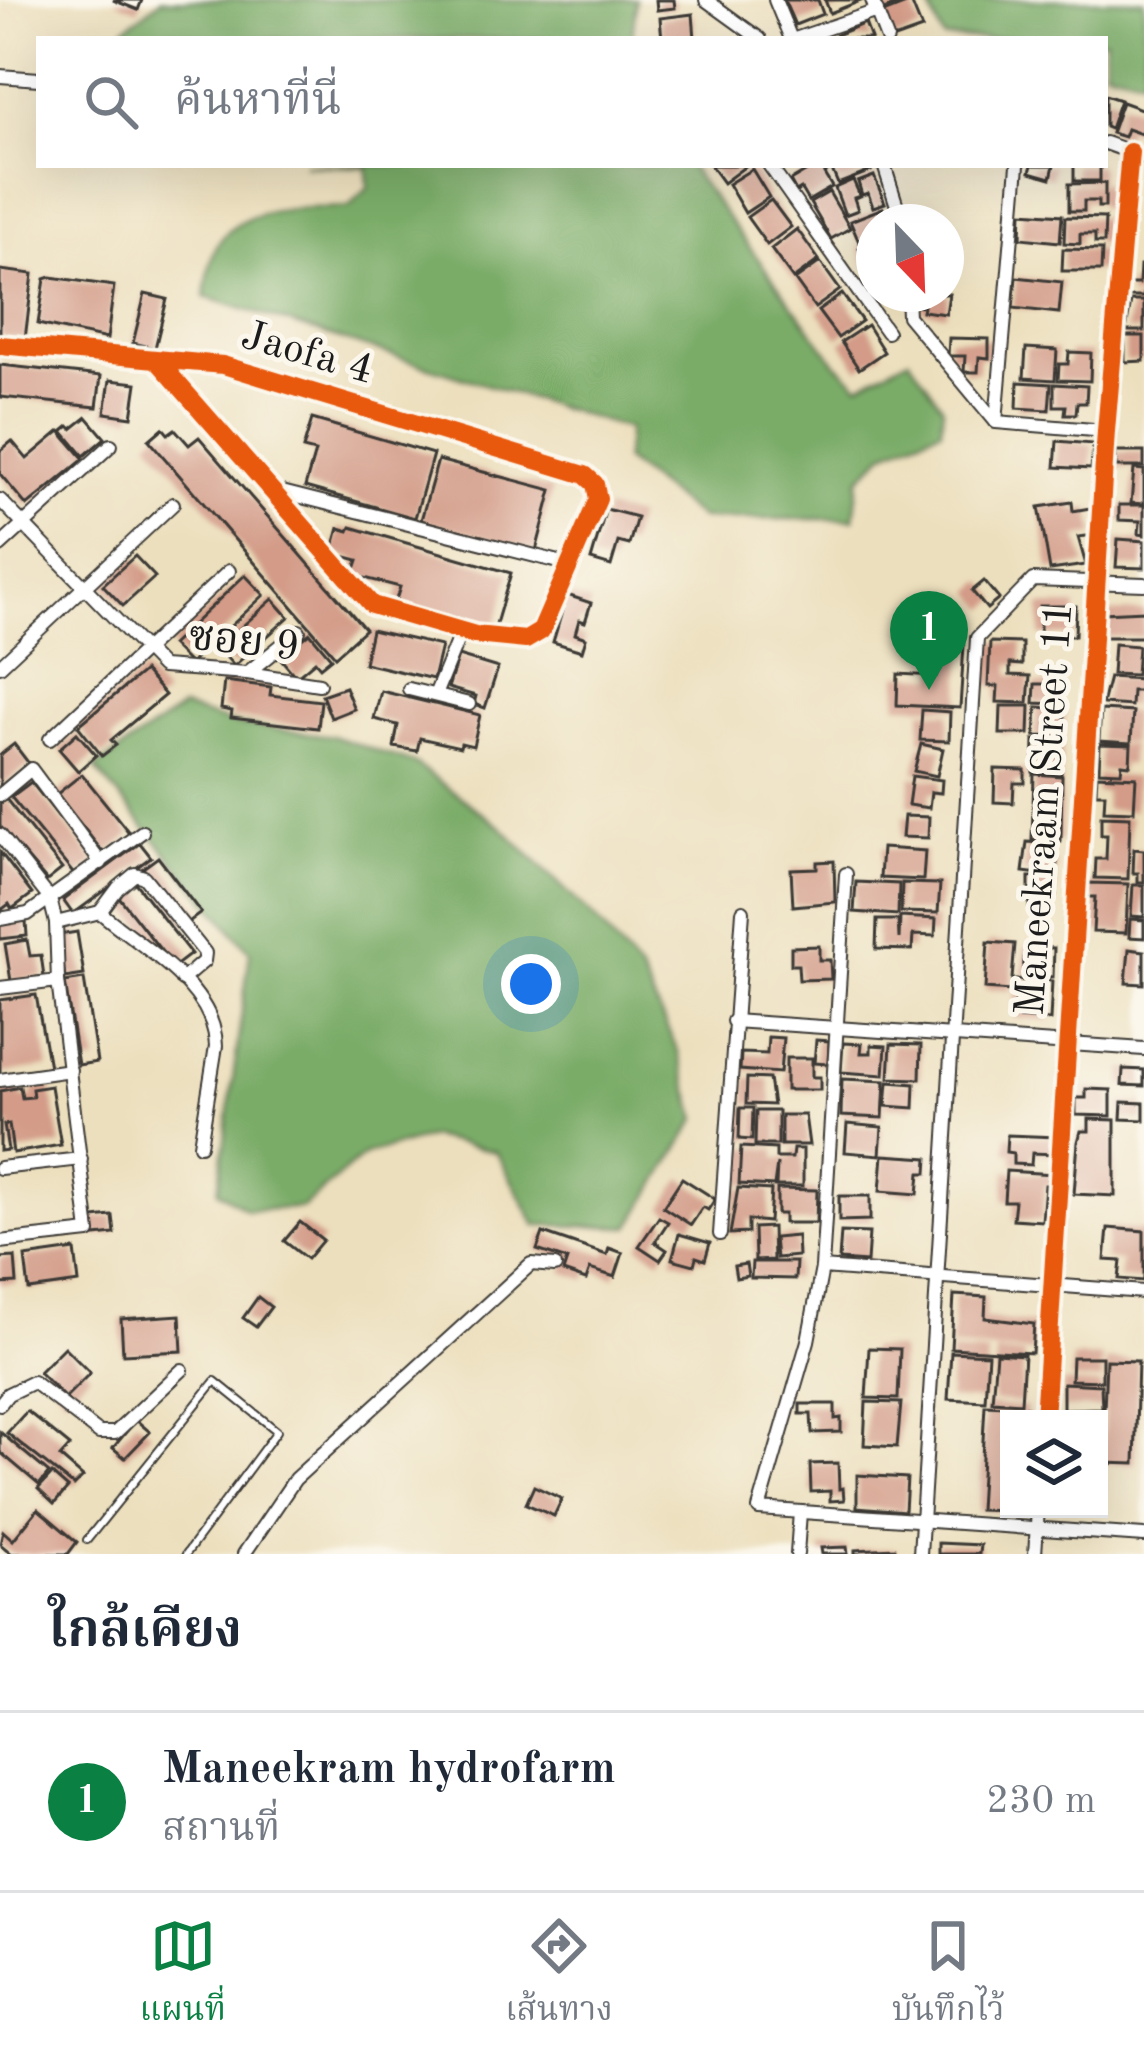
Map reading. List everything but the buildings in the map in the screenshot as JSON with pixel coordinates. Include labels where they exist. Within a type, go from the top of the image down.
[{"type":"street","points":[[706,0],[756,36]]},
{"type":"street","points":[[775,0],[792,36]]},
{"type":"street","points":[[800,36],[874,5],[886,36]]},
{"type":"street","points":[[0,76],[36,79]]},
{"type":"street","points":[[1108,143],[1137,154]]},
{"type":"street","name":"Maneekraam Street 11","points":[[1045,1410],[1106,431],[1137,154]]},
{"type":"street","points":[[885,168],[896,204]]},
{"type":"street","points":[[996,422],[1018,168]]},
{"type":"street","points":[[772,170],[887,332]]},
{"type":"street","points":[[908,312],[996,422],[1106,431]]},
{"type":"street","name":"Jaofa 4","points":[[0,345],[223,365],[585,475],[595,484],[598,499],[572,565]]},
{"type":"street","points":[[157,360],[270,489],[372,605],[475,634],[526,640],[542,631],[572,565],[270,489]]},
{"type":"street","points":[[0,546],[112,445]]},
{"type":"street","points":[[0,500],[145,650]]},
{"type":"street","points":[[0,666],[173,504]]},
{"type":"street","points":[[50,739],[230,571]]},
{"type":"street","points":[[920,1554],[977,638],[1033,580],[1144,584]]},
{"type":"street","points":[[435,695],[462,629]]},
{"type":"street","points":[[247,673],[299,631]]},
{"type":"street","name":"ซอย 9","points":[[145,650],[162,667],[320,684]]},
{"type":"street","points":[[409,689],[469,704]]},
{"type":"street","points":[[0,794],[31,770],[101,863]]},
{"type":"street","points":[[0,919],[28,914],[142,832]]},
{"type":"street","points":[[0,835],[50,899],[56,923],[58,981],[89,1232],[0,1242]]},
{"type":"street","points":[[56,923],[100,912],[135,874],[145,877],[206,953],[182,980]]},
{"type":"street","points":[[846,874],[823,1268],[808,1341],[759,1510],[1144,1536]]},
{"type":"street","points":[[720,1234],[743,910]]},
{"type":"street","points":[[100,912],[182,980],[215,1033],[200,1145]]},
{"type":"street","points":[[0,988],[58,981]]},
{"type":"street","points":[[733,1021],[1144,1049]]},
{"type":"street","points":[[0,1080],[70,1070]]},
{"type":"street","points":[[0,1168],[81,1159]]},
{"type":"street","points":[[244,1554],[295,1479],[531,1264],[555,1267]]},
{"type":"street","points":[[823,1268],[1144,1292]]},
{"type":"street","points":[[0,1404],[8,1394],[34,1382],[108,1436],[182,1370]]},
{"type":"street","points":[[796,1554],[800,1512]]},
{"type":"street","points":[[1035,1554],[1038,1518]]},
{"type":"lane","points":[[87,1540],[214,1381],[277,1432],[186,1554]]},
{"type":"green space","points":[[161,0],[636,0],[632,36],[115,36]]},
{"type":"green space","points":[[926,0],[1144,0],[1144,78],[1108,70],[1108,36],[943,36]]},
{"type":"green space","points":[[367,168],[690,168],[835,362],[859,385],[909,358],[943,407],[941,429],[886,452],[859,479],[854,519],[701,519],[624,460],[628,429],[205,297],[212,258],[234,227],[270,212],[349,207],[368,188]]},
{"type":"green space","points":[[182,708],[239,725],[332,736],[414,763],[501,827],[596,920],[641,973],[678,1051],[697,1119],[630,1227],[536,1225],[496,1152],[431,1137],[365,1154],[302,1208],[247,1210],[218,1191],[250,952],[95,768]]},
{"type":"cycle path","points":[[1045,1410],[1106,431],[1130,152]]},
{"type":"cycle path","points":[[0,345],[223,365],[585,475],[595,484],[598,499],[541,631],[526,640],[475,635],[372,605],[157,360]]},
{"type":"place","name":"Maneekram hydrofarm","points":[[929,690]]}]
